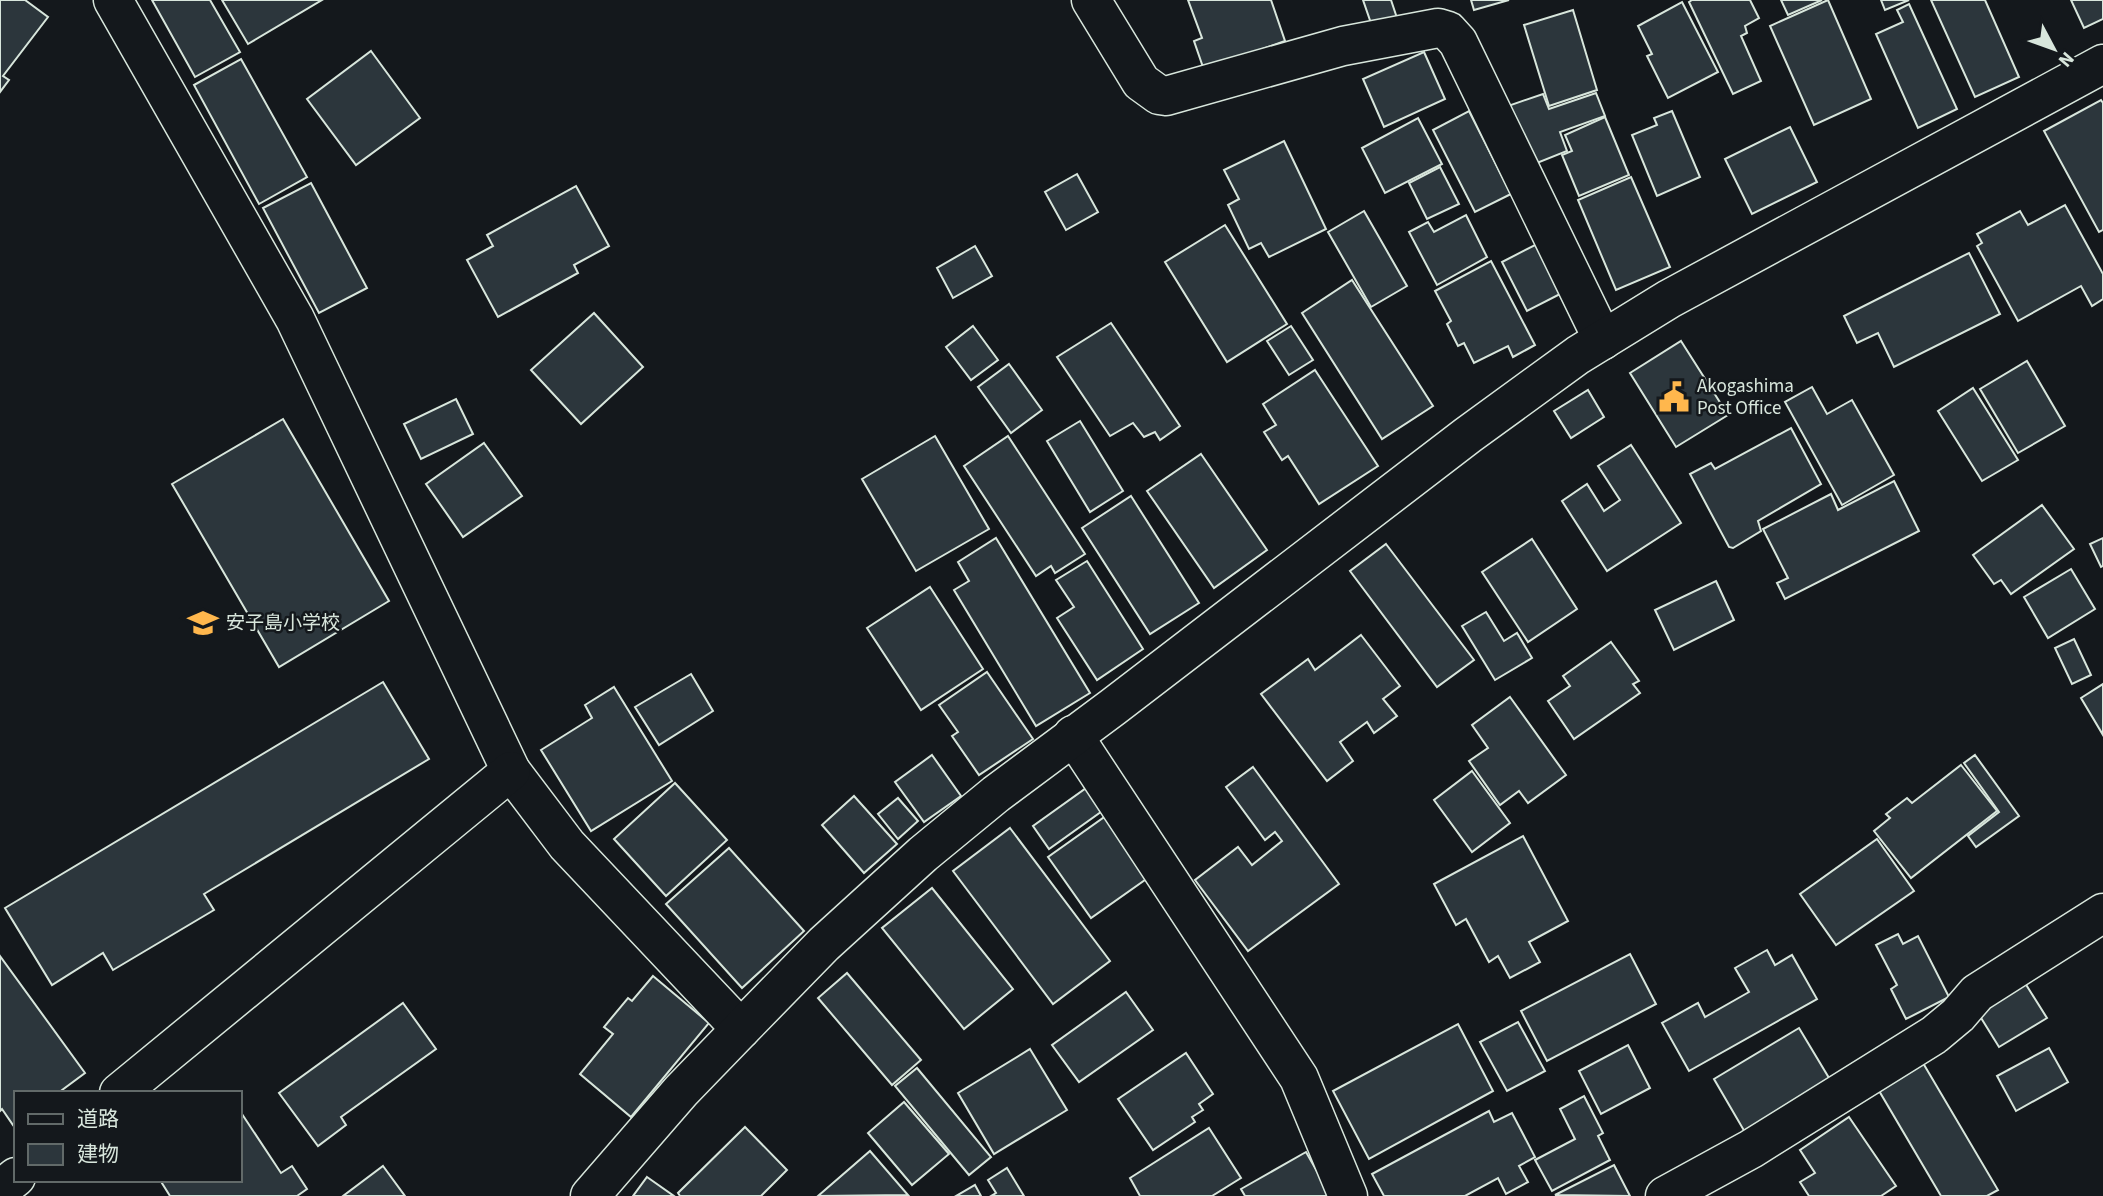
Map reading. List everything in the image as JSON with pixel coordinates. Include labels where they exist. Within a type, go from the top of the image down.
[{"type":"street","points":[[113,0],[295,319],[511,771],[567,845],[741,1029]]},
{"type":"street","points":[[1091,0],[1141,82],[1159,95],[1166,96],[1343,46],[1438,28],[1448,31],[1458,42],[1602,340]]},
{"type":"street","points":[[590,1196],[681,1091],[741,1029],[824,944],[923,854],[996,794],[1468,435],[1578,355],[1669,299],[2103,64]]},
{"type":"street","points":[[1073,735],[1299,1078],[1348,1196]]},
{"type":"street","points":[[121,1091],[511,771]]},
{"type":"street","points":[[1665,1196],[1751,1149],[1934,1035],[1958,1015],[1977,993],[2103,913]]},
{"type":"street","points":[[0,1190],[14,1179]]},
{"type":"building","points":[[0,0],[25,0],[48,17],[3,76],[9,80],[0,92]]},
{"type":"building","points":[[152,0],[210,0],[240,52],[195,77]]},
{"type":"building","points":[[222,0],[322,0],[248,44]]},
{"type":"building","points":[[1188,0],[1271,0],[1285,41],[1204,70],[1194,41],[1202,38]]},
{"type":"building","points":[[1363,0],[1391,0],[1398,21],[1373,29]]},
{"type":"building","points":[[1471,0],[1509,0],[1474,10]]},
{"type":"building","points":[[1750,0],[1759,18],[1745,26],[1747,33],[1741,36],[1761,81],[1733,94],[1689,2]]},
{"type":"building","points":[[1781,0],[1822,0],[1788,15]]},
{"type":"building","points":[[1828,0],[1871,99],[1814,125],[1770,26]]},
{"type":"building","points":[[1881,0],[1909,0],[1885,10]]},
{"type":"building","points":[[1931,0],[1985,0],[2019,77],[1975,97]]},
{"type":"building","points":[[2071,0],[2103,0],[2103,19],[2084,28]]},
{"type":"building","points":[[1682,2],[1718,72],[1668,98],[1647,56],[1652,54],[1638,26]]},
{"type":"building","points":[[1909,4],[1957,109],[1918,128],[1876,34],[1903,22],[1897,10]]},
{"type":"building","points":[[1573,10],[1597,90],[1549,106],[1524,25]]},
{"type":"building","points":[[371,51],[420,118],[356,165],[307,99]]},
{"type":"building","points":[[1424,52],[1445,99],[1384,127],[1363,79]]},
{"type":"building","points":[[241,59],[307,177],[259,204],[194,85]]},
{"type":"building","points":[[1596,93],[1605,116],[1560,132],[1567,151],[1527,167],[1505,107],[1543,94],[1549,109]]},
{"type":"building","points":[[2101,100],[2103,230],[2099,232],[2044,131]]},
{"type":"building","points":[[1469,111],[1511,194],[1475,212],[1433,130]]},
{"type":"building","points":[[1672,111],[1700,177],[1657,196],[1632,135],[1657,125],[1654,118]]},
{"type":"building","points":[[1605,117],[1629,175],[1579,196],[1562,155],[1572,151],[1565,135]]},
{"type":"building","points":[[1418,118],[1442,164],[1385,193],[1362,148]]},
{"type":"building","points":[[1790,127],[1817,182],[1752,214],[1725,159]]},
{"type":"building","points":[[1284,141],[1326,229],[1269,257],[1261,243],[1249,249],[1228,205],[1239,199],[1224,170]]},
{"type":"building","points":[[1440,167],[1459,204],[1427,219],[1409,183]]},
{"type":"building","points":[[1077,174],[1098,212],[1066,230],[1045,192]]},
{"type":"building","points":[[1631,177],[1670,267],[1616,290],[1578,200]]},
{"type":"building","points":[[311,183],[367,288],[319,313],[263,208]]},
{"type":"building","points":[[576,186],[609,246],[574,265],[578,273],[498,317],[467,260],[493,246],[487,235]]},
{"type":"building","points":[[2065,205],[2103,274],[2103,299],[2092,306],[2081,286],[2018,321],[1977,246],[1982,243],[1977,234],[2020,211],[2028,225]]},
{"type":"building","points":[[1364,211],[1407,286],[1371,307],[1328,232]]},
{"type":"building","points":[[1466,215],[1487,257],[1437,285],[1409,232],[1428,222],[1434,232]]},
{"type":"building","points":[[1225,225],[1287,324],[1227,362],[1165,262]]},
{"type":"building","points":[[1539,243],[1564,292],[1527,311],[1502,262]]},
{"type":"building","points":[[975,246],[992,276],[953,298],[937,268]]},
{"type":"building","points":[[1969,253],[2000,314],[1894,367],[1878,333],[1857,343],[1844,316]]},
{"type":"building","points":[[1491,261],[1535,345],[1513,357],[1508,346],[1474,363],[1464,343],[1458,346],[1447,324],[1451,321],[1435,291]]},
{"type":"building","points":[[1352,280],[1433,406],[1382,439],[1302,313]]},
{"type":"building","points":[[594,313],[643,367],[581,424],[531,370]]},
{"type":"building","points":[[1111,323],[1180,426],[1160,440],[1155,432],[1144,437],[1133,423],[1110,436],[1057,357]]},
{"type":"building","points":[[973,326],[998,360],[971,380],[946,347]]},
{"type":"building","points":[[1291,326],[1313,360],[1289,375],[1267,341]]},
{"type":"building","points":[[1681,341],[1728,415],[1676,447],[1630,373]]},
{"type":"building","points":[[2027,361],[2065,426],[2018,453],[1980,389]]},
{"type":"building","points":[[1009,364],[1042,410],[1011,433],[978,387]]},
{"type":"building","points":[[1315,370],[1378,466],[1319,504],[1288,456],[1282,460],[1264,432],[1276,425],[1263,404]]},
{"type":"building","points":[[1812,387],[1827,414],[1852,400],[1894,475],[1842,505],[1785,402]]},
{"type":"building","points":[[1973,388],[2018,460],[1982,481],[1938,411]]},
{"type":"building","points":[[1588,390],[1604,417],[1571,438],[1554,411]]},
{"type":"building","points":[[456,399],[473,434],[421,459],[404,424]]},
{"type":"building","points":[[283,419],[389,601],[279,667],[172,484]]},
{"type":"building","points":[[1080,421],[1123,491],[1090,512],[1047,441]]},
{"type":"building","points":[[1791,428],[1821,484],[1758,521],[1761,531],[1733,548],[1729,547],[1690,474],[1711,463],[1715,469]]},
{"type":"building","points":[[935,436],[989,529],[916,571],[862,479]]},
{"type":"building","points":[[1008,436],[1085,554],[1055,573],[1051,566],[1036,576],[964,466]]},
{"type":"building","points":[[484,443],[522,496],[463,537],[426,484]]},
{"type":"building","points":[[1631,445],[1681,523],[1607,571],[1562,501],[1587,484],[1604,511],[1620,500],[1598,466]]},
{"type":"building","points":[[1201,454],[1267,550],[1214,588],[1147,491]]},
{"type":"building","points":[[1894,481],[1919,531],[1785,599],[1777,583],[1788,578],[1763,529],[1831,494],[1838,510]]},
{"type":"building","points":[[1131,496],[1199,603],[1150,634],[1082,528]]},
{"type":"building","points":[[2042,505],[2074,549],[2011,594],[2001,580],[1994,584],[1973,555]]},
{"type":"building","points":[[996,538],[1090,693],[1036,726],[954,590],[969,581],[958,562]]},
{"type":"building","points":[[2103,538],[2103,566],[2101,567],[2090,544]]},
{"type":"building","points":[[1532,539],[1577,609],[1528,642],[1482,572]]},
{"type":"building","points":[[1386,544],[1474,660],[1437,687],[1350,571]]},
{"type":"building","points":[[1087,561],[1143,649],[1097,680],[1057,618],[1074,607],[1056,580]]},
{"type":"building","points":[[2071,569],[2095,609],[2048,638],[2024,597]]},
{"type":"building","points":[[1716,581],[1734,620],[1674,650],[1655,610]]},
{"type":"building","points":[[930,587],[983,669],[921,710],[867,628]]},
{"type":"building","points":[[1486,612],[1504,641],[1517,633],[1532,658],[1495,680],[1462,626]]},
{"type":"building","points":[[1361,635],[1400,686],[1383,699],[1397,716],[1374,733],[1367,722],[1340,742],[1353,761],[1327,781],[1261,694],[1308,659],[1315,670]]},
{"type":"building","points":[[2074,639],[2091,675],[2072,684],[2055,648]]},
{"type":"building","points":[[1611,642],[1639,681],[1633,684],[1640,693],[1574,739],[1548,701],[1570,686],[1563,676]]},
{"type":"building","points":[[987,672],[1033,739],[979,775],[952,736],[958,732],[939,705]]},
{"type":"building","points":[[691,674],[713,711],[659,745],[635,707]]},
{"type":"building","points":[[383,682],[429,759],[204,894],[214,910],[113,970],[103,953],[52,985],[5,908]]},
{"type":"building","points":[[2103,684],[2103,735],[2081,698]]},
{"type":"building","points":[[614,687],[672,781],[591,831],[541,750],[592,718],[585,705]]},
{"type":"building","points":[[1510,697],[1566,775],[1528,803],[1519,791],[1500,805],[1469,761],[1488,748],[1472,725]]},
{"type":"building","points":[[932,755],[961,796],[924,822],[895,782]]},
{"type":"building","points":[[1975,755],[2019,816],[1976,847],[1968,836],[1999,812],[1964,763]]},
{"type":"building","points":[[1961,765],[1997,811],[1911,878],[1874,831],[1890,818],[1886,814],[1907,798],[1912,803]]},
{"type":"building","points":[[1253,767],[1339,884],[1248,951],[1195,880],[1238,847],[1252,865],[1282,841],[1275,832],[1265,840],[1226,787]]},
{"type":"building","points":[[1472,771],[1510,823],[1472,852],[1434,800]]},
{"type":"building","points":[[675,783],[727,840],[666,896],[614,839]]},
{"type":"building","points":[[1089,786],[1105,809],[1049,849],[1033,826]]},
{"type":"building","points":[[854,796],[897,844],[864,873],[822,825]]},
{"type":"building","points":[[898,798],[918,821],[898,839],[878,814]]},
{"type":"building","points":[[1110,813],[1152,875],[1091,918],[1048,857]]},
{"type":"building","points":[[1010,828],[1110,961],[1053,1004],[953,871]]},
{"type":"building","points":[[1523,836],[1568,921],[1529,942],[1540,962],[1510,978],[1498,956],[1489,962],[1466,919],[1456,925],[1434,884]]},
{"type":"building","points":[[1877,839],[1914,891],[1836,945],[1800,894]]},
{"type":"building","points":[[729,848],[804,931],[742,988],[666,904]]},
{"type":"building","points":[[932,888],[1013,989],[964,1029],[882,928]]},
{"type":"building","points":[[1898,934],[1903,944],[1918,936],[1949,997],[1906,1019],[1891,989],[1897,985],[1876,945]]},
{"type":"building","points":[[1767,950],[1775,965],[1792,955],[1817,999],[1689,1071],[1662,1023],[1698,1003],[1705,1017],[1749,992],[1735,968]]},
{"type":"building","points":[[1630,954],[1656,1004],[1547,1061],[1521,1011]]},
{"type":"building","points":[[0,956],[85,1073],[61,1091],[14,1091],[13,1125],[2,1109],[0,1111]]},
{"type":"building","points":[[847,973],[921,1060],[892,1085],[818,998]]},
{"type":"building","points":[[653,976],[709,1023],[631,1117],[580,1074],[613,1034],[604,1027],[628,998],[632,1001]]},
{"type":"building","points":[[2025,983],[2047,1018],[1999,1047],[1978,1013]]},
{"type":"building","points":[[1126,992],[1153,1030],[1079,1082],[1052,1045]]},
{"type":"building","points":[[403,1003],[436,1049],[341,1117],[346,1125],[318,1146],[279,1093]]},
{"type":"building","points":[[1518,1022],[1545,1071],[1507,1091],[1480,1042]]},
{"type":"building","points":[[1458,1024],[1493,1091],[1369,1159],[1333,1091]]},
{"type":"building","points":[[1799,1028],[1832,1083],[1746,1134],[1714,1079]]},
{"type":"building","points":[[1628,1045],[1650,1088],[1601,1114],[1579,1071]]},
{"type":"building","points":[[2049,1048],[2068,1082],[2016,1111],[1997,1076]]},
{"type":"building","points":[[1030,1049],[1067,1110],[994,1154],[958,1093]]},
{"type":"building","points":[[1186,1053],[1213,1094],[1199,1104],[1203,1110],[1192,1117],[1195,1122],[1153,1150],[1118,1099]]},
{"type":"building","points":[[1923,1063],[1998,1190],[1987,1196],[1941,1196],[1878,1089]]},
{"type":"building","points":[[917,1068],[991,1157],[969,1175],[895,1086]]},
{"type":"building","points":[[1584,1096],[1603,1133],[1598,1136],[1610,1160],[1552,1191],[1535,1160],[1575,1139],[1560,1109]]},
{"type":"building","points":[[904,1102],[949,1154],[912,1185],[868,1133]]},
{"type":"building","points":[[1489,1111],[1494,1122],[1512,1113],[1535,1157],[1519,1166],[1528,1182],[1506,1194],[1498,1178],[1465,1196],[1384,1196],[1372,1174]]},
{"type":"building","points":[[242,1114],[281,1173],[292,1166],[307,1189],[297,1196],[170,1196],[161,1182],[242,1182]]},
{"type":"building","points":[[1849,1117],[1896,1186],[1881,1196],[1809,1196],[1800,1182],[1815,1173],[1800,1150]]},
{"type":"building","points":[[745,1127],[787,1170],[761,1196],[680,1196],[678,1193]]},
{"type":"building","points":[[1209,1128],[1241,1178],[1212,1196],[1140,1196],[1130,1178]]},
{"type":"building","points":[[870,1151],[908,1195],[818,1196]]},
{"type":"building","points":[[1306,1152],[1331,1196],[1245,1196],[1241,1189]]},
{"type":"building","points":[[1614,1165],[1630,1196],[1555,1195]]},
{"type":"building","points":[[383,1166],[405,1196],[343,1196]]},
{"type":"building","points":[[1007,1168],[1024,1196],[991,1196],[996,1193],[988,1180]]},
{"type":"building","points":[[647,1177],[674,1196],[633,1196]]},
{"type":"building","points":[[975,1185],[981,1196],[956,1196]]},
{"type":"place","name":"Akogashima Post Office","points":[[1674,397]]},
{"type":"place","name":"安子島小学校","points":[[203,623]]}]
